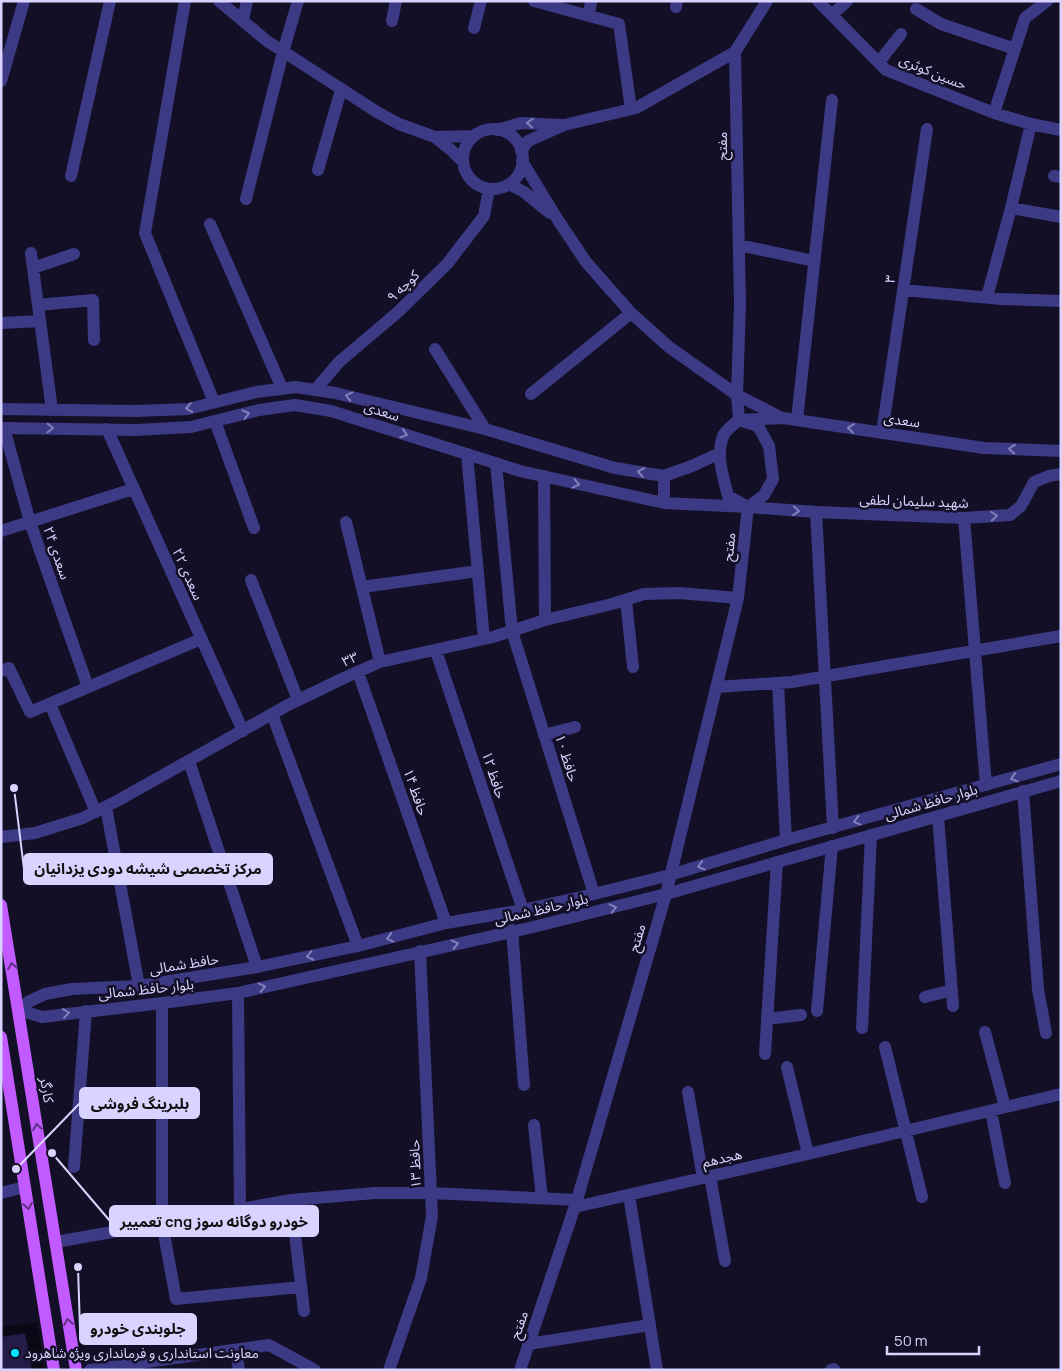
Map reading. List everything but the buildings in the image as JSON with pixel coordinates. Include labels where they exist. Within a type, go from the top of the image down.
[{"type":"main road","name":"کارگر","points":[[1,904],[76,1370]]},
{"type":"main road","points":[[1,1039],[54,1370]]},
{"type":"street","points":[[2,73],[24,1]]},
{"type":"street","points":[[71,176],[110,1]]},
{"type":"street","points":[[185,1],[145,233],[214,402]]},
{"type":"street","points":[[220,1],[267,41],[283,52],[341,90],[399,124],[435,137],[463,162]]},
{"type":"street","points":[[243,20],[247,1]]},
{"type":"street","points":[[246,199],[283,52],[298,1]]},
{"type":"street","points":[[392,21],[396,1]]},
{"type":"street","points":[[474,28],[481,1]]},
{"type":"street","points":[[534,1],[619,24],[631,109]]},
{"type":"street","points":[[589,16],[591,1]]},
{"type":"street","points":[[767,1],[735,52],[636,108],[564,125],[528,141],[522,156],[520,170],[516,178],[509,184],[500,188],[489,189],[480,186],[466,172],[463,162],[463,152],[467,143],[474,136],[489,129],[497,130],[512,137],[518,143],[522,156],[556,217],[586,262],[631,312],[669,347],[736,395],[783,418]]},
{"type":"street","name":"حسین کوثری","points":[[818,1],[886,70],[994,113],[1031,124],[1061,130]]},
{"type":"street","points":[[832,15],[847,1]]},
{"type":"street","points":[[994,113],[1025,18],[1047,1]]},
{"type":"street","points":[[916,9],[941,24],[1015,49]]},
{"type":"street","points":[[879,62],[901,34]]},
{"type":"street","name":"مفتح","points":[[735,52],[740,304],[736,395],[739,420]]},
{"type":"street","points":[[318,170],[341,90]]},
{"type":"street","points":[[797,420],[832,100]]},
{"type":"street","points":[[497,130],[521,123],[564,125]]},
{"type":"street","points":[[986,297],[1011,208],[1031,124]]},
{"type":"street","name":"۳","points":[[882,433],[927,129]]},
{"type":"street","points":[[435,137],[474,136]]},
{"type":"street","points":[[509,184],[524,192],[556,217]]},
{"type":"street","name":"کوچه ۹","points":[[315,390],[339,362],[398,312],[447,264],[484,216],[489,189]]},
{"type":"street","points":[[1011,208],[1061,217]]},
{"type":"street","points":[[210,224],[282,388]]},
{"type":"street","points":[[739,245],[814,261]]},
{"type":"street","points":[[31,253],[52,410]]},
{"type":"street","points":[[33,268],[74,254]]},
{"type":"street","points":[[903,290],[1061,301]]},
{"type":"street","points":[[38,305],[92,300],[94,340]]},
{"type":"street","points":[[531,394],[631,312]]},
{"type":"street","points":[[1,323],[40,322]]},
{"type":"street","points":[[435,349],[485,429]]},
{"type":"street","name":"سعدی","points":[[1,410],[135,411],[188,409],[256,392],[296,387],[335,393],[485,429],[615,468],[664,476],[720,453]]},
{"type":"street","name":"سعدی","points":[[3,428],[107,429],[191,427],[259,410],[295,406],[331,411],[496,463],[544,476],[664,503],[748,507]]},
{"type":"street","name":"سعدی","points":[[739,420],[783,418],[984,448],[1061,451]]},
{"type":"street","points":[[739,420],[758,426],[770,446],[773,479],[764,494],[748,507],[728,496],[722,474],[720,453],[725,432],[739,420]]},
{"type":"street","points":[[215,421],[254,528]]},
{"type":"street","name":"سعدی ۲۴","points":[[3,428],[30,522],[88,687]]},
{"type":"street","name":"سعدی ۲۲","points":[[107,429],[243,731]]},
{"type":"street","points":[[468,454],[484,639]]},
{"type":"street","name":"حافظ ۱۰","points":[[496,463],[512,631],[594,894]]},
{"type":"street","name":"شهید سلیمان لطفی","points":[[748,507],[816,512],[964,518],[1010,515],[1021,506],[1034,482],[1061,474]]},
{"type":"street","points":[[544,476],[545,620]]},
{"type":"street","points":[[664,476],[664,503]]},
{"type":"street","points":[[1,531],[133,488]]},
{"type":"street","name":"مفتح","points":[[520,1370],[576,1203],[666,894],[738,598],[748,507]]},
{"type":"street","points":[[816,512],[833,828]]},
{"type":"street","points":[[964,518],[986,786]]},
{"type":"street","points":[[346,522],[380,662]]},
{"type":"street","points":[[362,587],[478,571]]},
{"type":"street","points":[[251,580],[298,700]]},
{"type":"street","name":"۳۳","points":[[1,837],[35,833],[82,818],[298,700],[380,662],[484,639],[545,620],[644,594],[738,598]]},
{"type":"street","points":[[626,600],[633,666]]},
{"type":"street","points":[[716,687],[778,683],[826,677],[1061,636]]},
{"type":"street","points":[[1,671],[9,668],[30,712],[201,639]]},
{"type":"street","name":"حافظ ۱۲","points":[[436,650],[523,910]]},
{"type":"street","name":"حافظ ۱۴","points":[[358,672],[446,923]]},
{"type":"street","points":[[778,683],[786,840]]},
{"type":"street","points":[[50,704],[101,809],[139,986]]},
{"type":"street","points":[[272,714],[358,946]]},
{"type":"street","points":[[544,735],[575,727]]},
{"type":"street","points":[[189,761],[257,967]]},
{"type":"street","name":"بلوار حافظ شمالی","points":[[358,946],[446,923],[523,910],[670,875],[786,840],[1061,764]]},
{"type":"street","name":"بلوار حافظ شمالی","points":[[19,1010],[42,1017],[238,993],[572,918],[666,894],[1061,781]]},
{"type":"street","points":[[1023,791],[1038,989],[1046,1032]]},
{"type":"street","points":[[938,816],[953,1006]]},
{"type":"street","points":[[862,1028],[871,835]]},
{"type":"street","points":[[817,1011],[832,846]]},
{"type":"street","points":[[765,1054],[778,862]]},
{"type":"street","points":[[512,930],[524,1085]]},
{"type":"street","name":"حافظ شمالی","points":[[19,1010],[28,1002],[45,994],[72,990],[139,986],[257,967],[358,946]]},
{"type":"street","name":"حافظ ۱۳","points":[[389,1370],[421,1278],[432,1216],[420,951]]},
{"type":"street","points":[[925,997],[952,990]]},
{"type":"street","points":[[238,993],[240,1209]]},
{"type":"street","points":[[162,1003],[162,1223],[176,1299],[301,1287]]},
{"type":"street","points":[[74,1167],[86,1011]]},
{"type":"street","points":[[767,1019],[801,1014]]},
{"type":"street","points":[[985,1032],[1005,1108]]},
{"type":"street","points":[[885,1047],[922,1197]]},
{"type":"street","points":[[787,1067],[808,1154]]},
{"type":"street","points":[[688,1092],[725,1261]]},
{"type":"street","name":"هجدهم","points":[[56,1242],[290,1200],[375,1194],[431,1193],[542,1198],[576,1203],[629,1195],[1061,1094]]},
{"type":"street","points":[[991,1111],[1005,1183]]},
{"type":"street","points":[[534,1125],[542,1198]]},
{"type":"street","points":[[1,1193],[25,1187]]},
{"type":"street","points":[[629,1195],[657,1370]]},
{"type":"street","points":[[290,1200],[304,1311]]},
{"type":"street","points":[[528,1344],[650,1325]]},
{"type":"street","points":[[90,1370],[150,1366],[269,1345],[315,1370]]},
{"type":"street","points":[[236,1350],[239,1370]]},
{"type":"place","name":"مرکز تخصصی شیشه دودی یزدانیان","points":[[14,788]]},
{"type":"place","name":"تعمییر cng خودرو دوگانه سوز","points":[[52,1153]]},
{"type":"place","name":"بلبرینگ فروشی","points":[[16,1169]]},
{"type":"place","name":"جلوبندی خودرو","points":[[78,1267]]},
{"type":"place","name":"معاونت استانداری و فرمانداری ویژه شاهرود","points":[[15,1353]]}]
